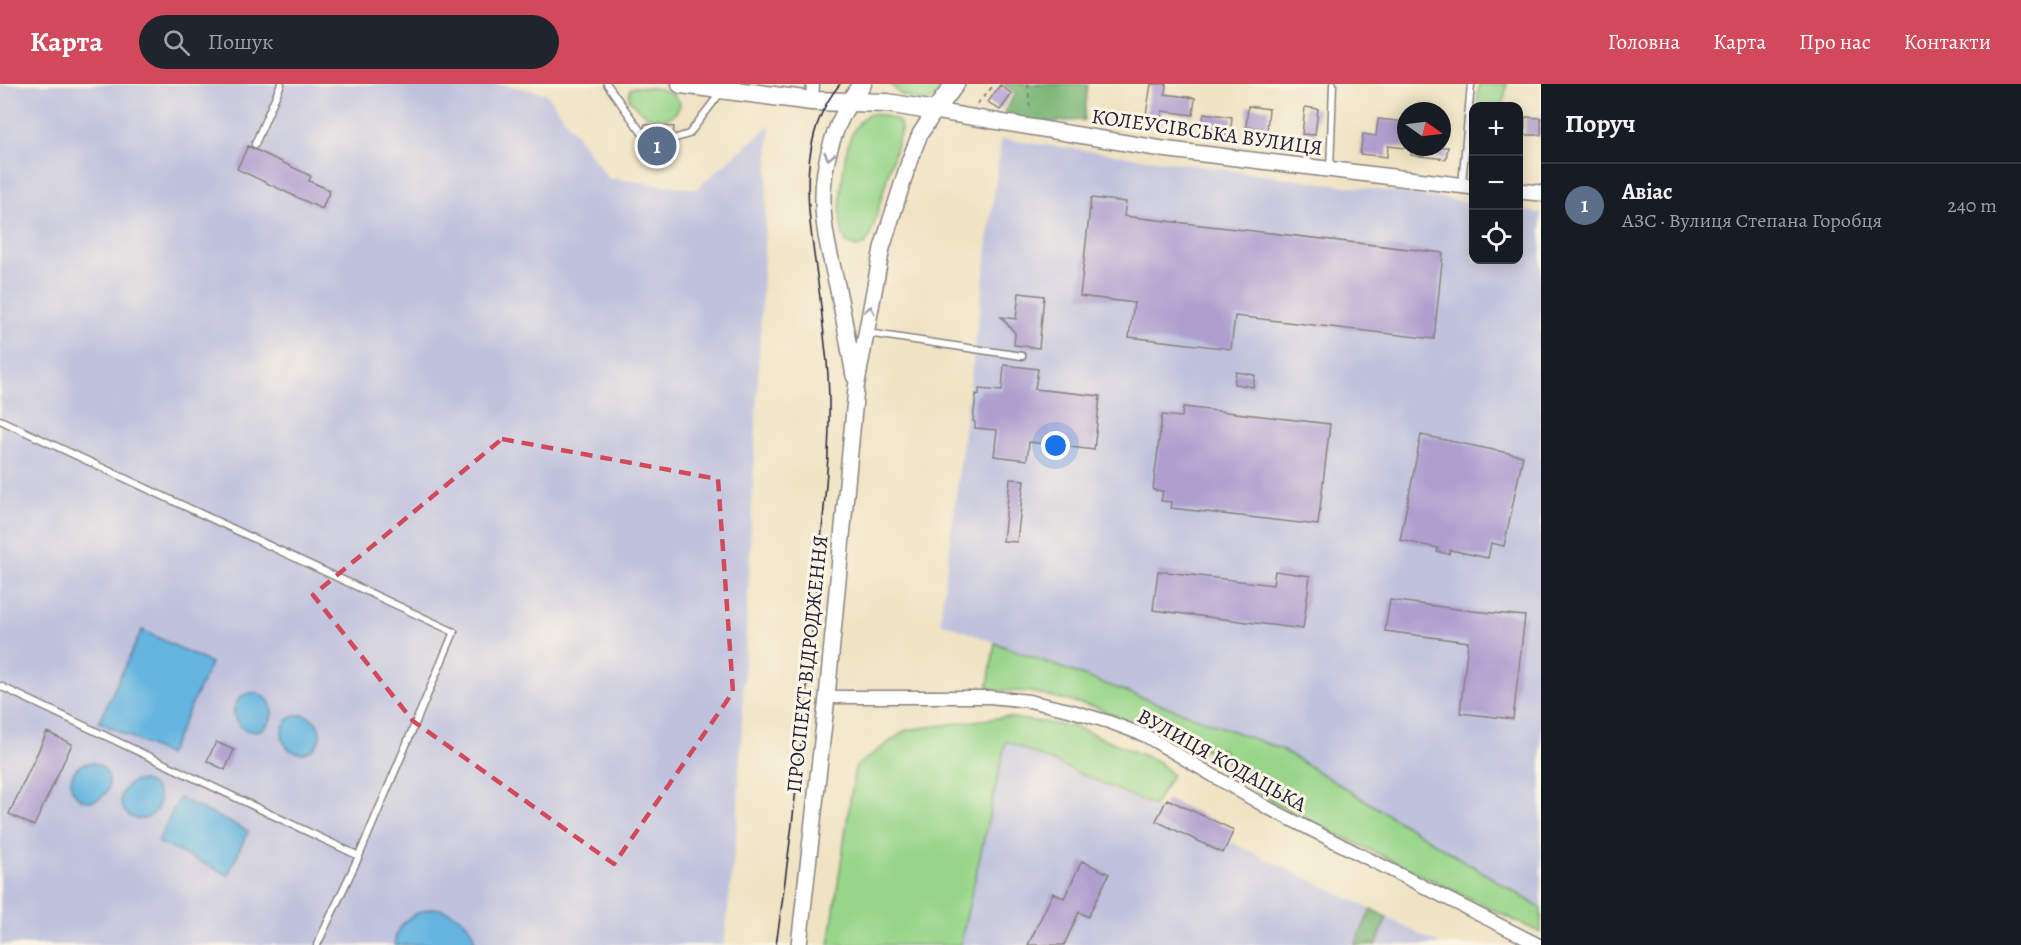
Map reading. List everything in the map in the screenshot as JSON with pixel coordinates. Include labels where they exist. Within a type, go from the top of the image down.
[{"type":"main road","points":[[681,84],[723,89],[812,92],[850,102],[887,103],[935,111]]},
{"type":"main road","name":"ПРОСПЕКТ ВІДРОДЖЕННЯ","points":[[850,102],[862,84]]},
{"type":"main road","name":"ПРОСПЕКТ ВІДРОДЖЕННЯ","points":[[935,111],[955,84]]},
{"type":"street","name":"ПРОСПЕКТ ВІДРОДЖЕННЯ","points":[[850,102],[840,117],[827,156],[822,203],[856,388]]},
{"type":"street","name":"ПРОСПЕКТ ВІДРОДЖЕННЯ","points":[[799,945],[827,697],[856,388],[882,248],[906,170],[920,134],[935,111]]},
{"type":"street","name":"КОЛЕУСІВСЬКА ВУЛИЦЯ","points":[[935,111],[1162,149],[1468,186]]},
{"type":"street","points":[[1523,191],[1541,193]]},
{"type":"street","name":"ВУЛИЦЯ КОДАЦЬКА","points":[[827,697],[990,697],[1029,701],[1108,722],[1146,736],[1268,808],[1539,945]]},
{"type":"lane","points":[[255,144],[281,84]]},
{"type":"lane","points":[[607,84],[644,136]]},
{"type":"lane","points":[[1330,170],[1334,84]]},
{"type":"lane","points":[[1468,186],[1470,84]]},
{"type":"lane","points":[[673,139],[689,134],[723,89]]},
{"type":"lane","points":[[866,333],[1022,356]]},
{"type":"lane","points":[[0,420],[454,632],[359,856],[317,945]]},
{"type":"lane","points":[[0,686],[359,856]]},
{"type":"path","points":[[966,116],[995,84]]},
{"type":"path","points":[[1028,84],[1031,127]]},
{"type":"highlighted area","points":[[502,439],[718,479],[733,692],[614,864],[413,721],[313,595]]},
{"type":"shaded area","points":[[0,84],[498,84],[546,93],[608,178],[696,189],[770,125],[737,827],[724,945],[0,945]]},
{"type":"shaded area","points":[[1001,139],[1469,202],[1469,264],[1523,264],[1523,211],[1541,213],[1541,908],[1281,749],[940,622]]},
{"type":"shaded area","points":[[1005,741],[1229,841],[1440,945],[960,945]]},
{"type":"green space","points":[[890,84],[945,84],[933,99],[926,102],[901,95]]},
{"type":"green space","points":[[1003,84],[1088,84],[1084,120],[1034,123],[1004,112],[1016,93]]},
{"type":"green space","points":[[1479,84],[1507,84],[1504,102],[1477,102]]},
{"type":"green space","points":[[636,87],[667,91],[680,103],[679,108],[668,117],[659,119],[648,116],[629,99],[630,89]]},
{"type":"green space","points":[[868,114],[894,119],[900,123],[901,130],[870,237],[864,245],[856,247],[847,243],[843,235],[841,191],[845,158],[851,136]]},
{"type":"green space","points":[[995,643],[1281,749],[1541,908],[1541,933],[1277,805],[1232,774],[1224,750],[1186,748],[1095,707],[1030,692],[987,690]]},
{"type":"green space","points":[[1005,717],[1076,727],[1159,762],[1172,775],[1154,806],[1006,741],[960,945],[829,945],[855,767],[906,730]]},
{"type":"green space","points":[[1371,909],[1387,917],[1376,945],[1355,945]]},
{"type":"water","points":[[142,630],[211,663],[168,755],[99,722]]},
{"type":"water","points":[[253,693],[267,698],[272,712],[267,726],[253,731],[239,726],[234,712],[239,698]]},
{"type":"water","points":[[301,715],[315,720],[320,734],[315,748],[301,753],[287,748],[282,734],[287,720]]},
{"type":"water","points":[[90,763],[104,768],[109,782],[104,796],[90,801],[76,796],[71,782],[76,768]]},
{"type":"water","points":[[140,781],[154,786],[159,800],[154,814],[140,819],[126,814],[121,800],[126,786]]},
{"type":"water","points":[[179,798],[248,831],[228,875],[158,842]]},
{"type":"water","points":[[434,908],[462,919],[471,930],[475,945],[394,945],[399,930],[407,920],[419,912]]},
{"type":"building","points":[[1151,84],[1166,84],[1165,94],[1195,98],[1193,115],[1162,111],[1161,124],[1145,121]]},
{"type":"building","points":[[1000,85],[1012,94],[1000,110],[988,102]]},
{"type":"building","points":[[1248,106],[1269,109],[1267,130],[1246,127]]},
{"type":"building","points":[[1305,107],[1318,109],[1315,135],[1302,134]]},
{"type":"building","points":[[1204,113],[1232,117],[1230,136],[1201,132]]},
{"type":"building","points":[[1525,117],[1541,118],[1541,135],[1525,135]]},
{"type":"building","points":[[1378,119],[1397,121],[1397,147],[1388,146],[1387,157],[1360,154],[1363,134],[1376,136]]},
{"type":"building","points":[[645,124],[674,127],[673,134],[668,138],[672,144],[671,156],[642,153],[643,141],[649,136],[644,127]]},
{"type":"building","points":[[248,146],[311,176],[309,181],[330,190],[322,209],[237,169]]},
{"type":"building","points":[[1420,156],[1446,156],[1446,159]]},
{"type":"building","points":[[1091,198],[1126,202],[1124,216],[1443,253],[1434,339],[1235,316],[1231,349],[1129,337],[1134,303],[1080,296]]},
{"type":"building","points":[[1019,293],[1044,296],[1039,348],[1014,345],[1015,333],[1001,317],[1016,319]]},
{"type":"building","points":[[1004,365],[1038,369],[1035,389],[1100,396],[1094,450],[1029,442],[1027,460],[994,456],[997,430],[975,428],[973,421],[976,394],[979,395],[979,389],[1002,391]]},
{"type":"building","points":[[1236,372],[1255,375],[1253,387],[1234,384]]},
{"type":"building","points":[[1183,407],[1330,424],[1318,525],[1171,508],[1172,502],[1161,501],[1163,491],[1153,490],[1162,415],[1182,417]]},
{"type":"building","points":[[1421,435],[1523,456],[1504,546],[1491,543],[1488,558],[1450,550],[1449,554],[1437,552],[1438,548],[1400,540]]},
{"type":"building","points":[[1010,479],[1024,480],[1017,542],[1003,541]]},
{"type":"building","points":[[1158,571],[1273,585],[1275,571],[1310,576],[1303,629],[1153,610]]},
{"type":"building","points":[[1390,600],[1525,616],[1513,719],[1460,713],[1468,642],[1385,631]]},
{"type":"building","points":[[47,732],[72,744],[34,826],[9,814]]},
{"type":"building","points":[[216,742],[234,750],[225,770],[207,761]]},
{"type":"building","points":[[1167,799],[1234,830],[1223,853],[1156,821]]},
{"type":"building","points":[[1082,861],[1109,874],[1088,917],[1079,912],[1064,945],[1028,945],[1053,893],[1064,898]]},
{"type":"tram line","points":[[776,945],[802,731],[828,452],[829,392],[809,210],[810,156],[815,131],[825,106],[840,84]]},
{"type":"place","name":"Авіас","points":[[657,146]]}]
